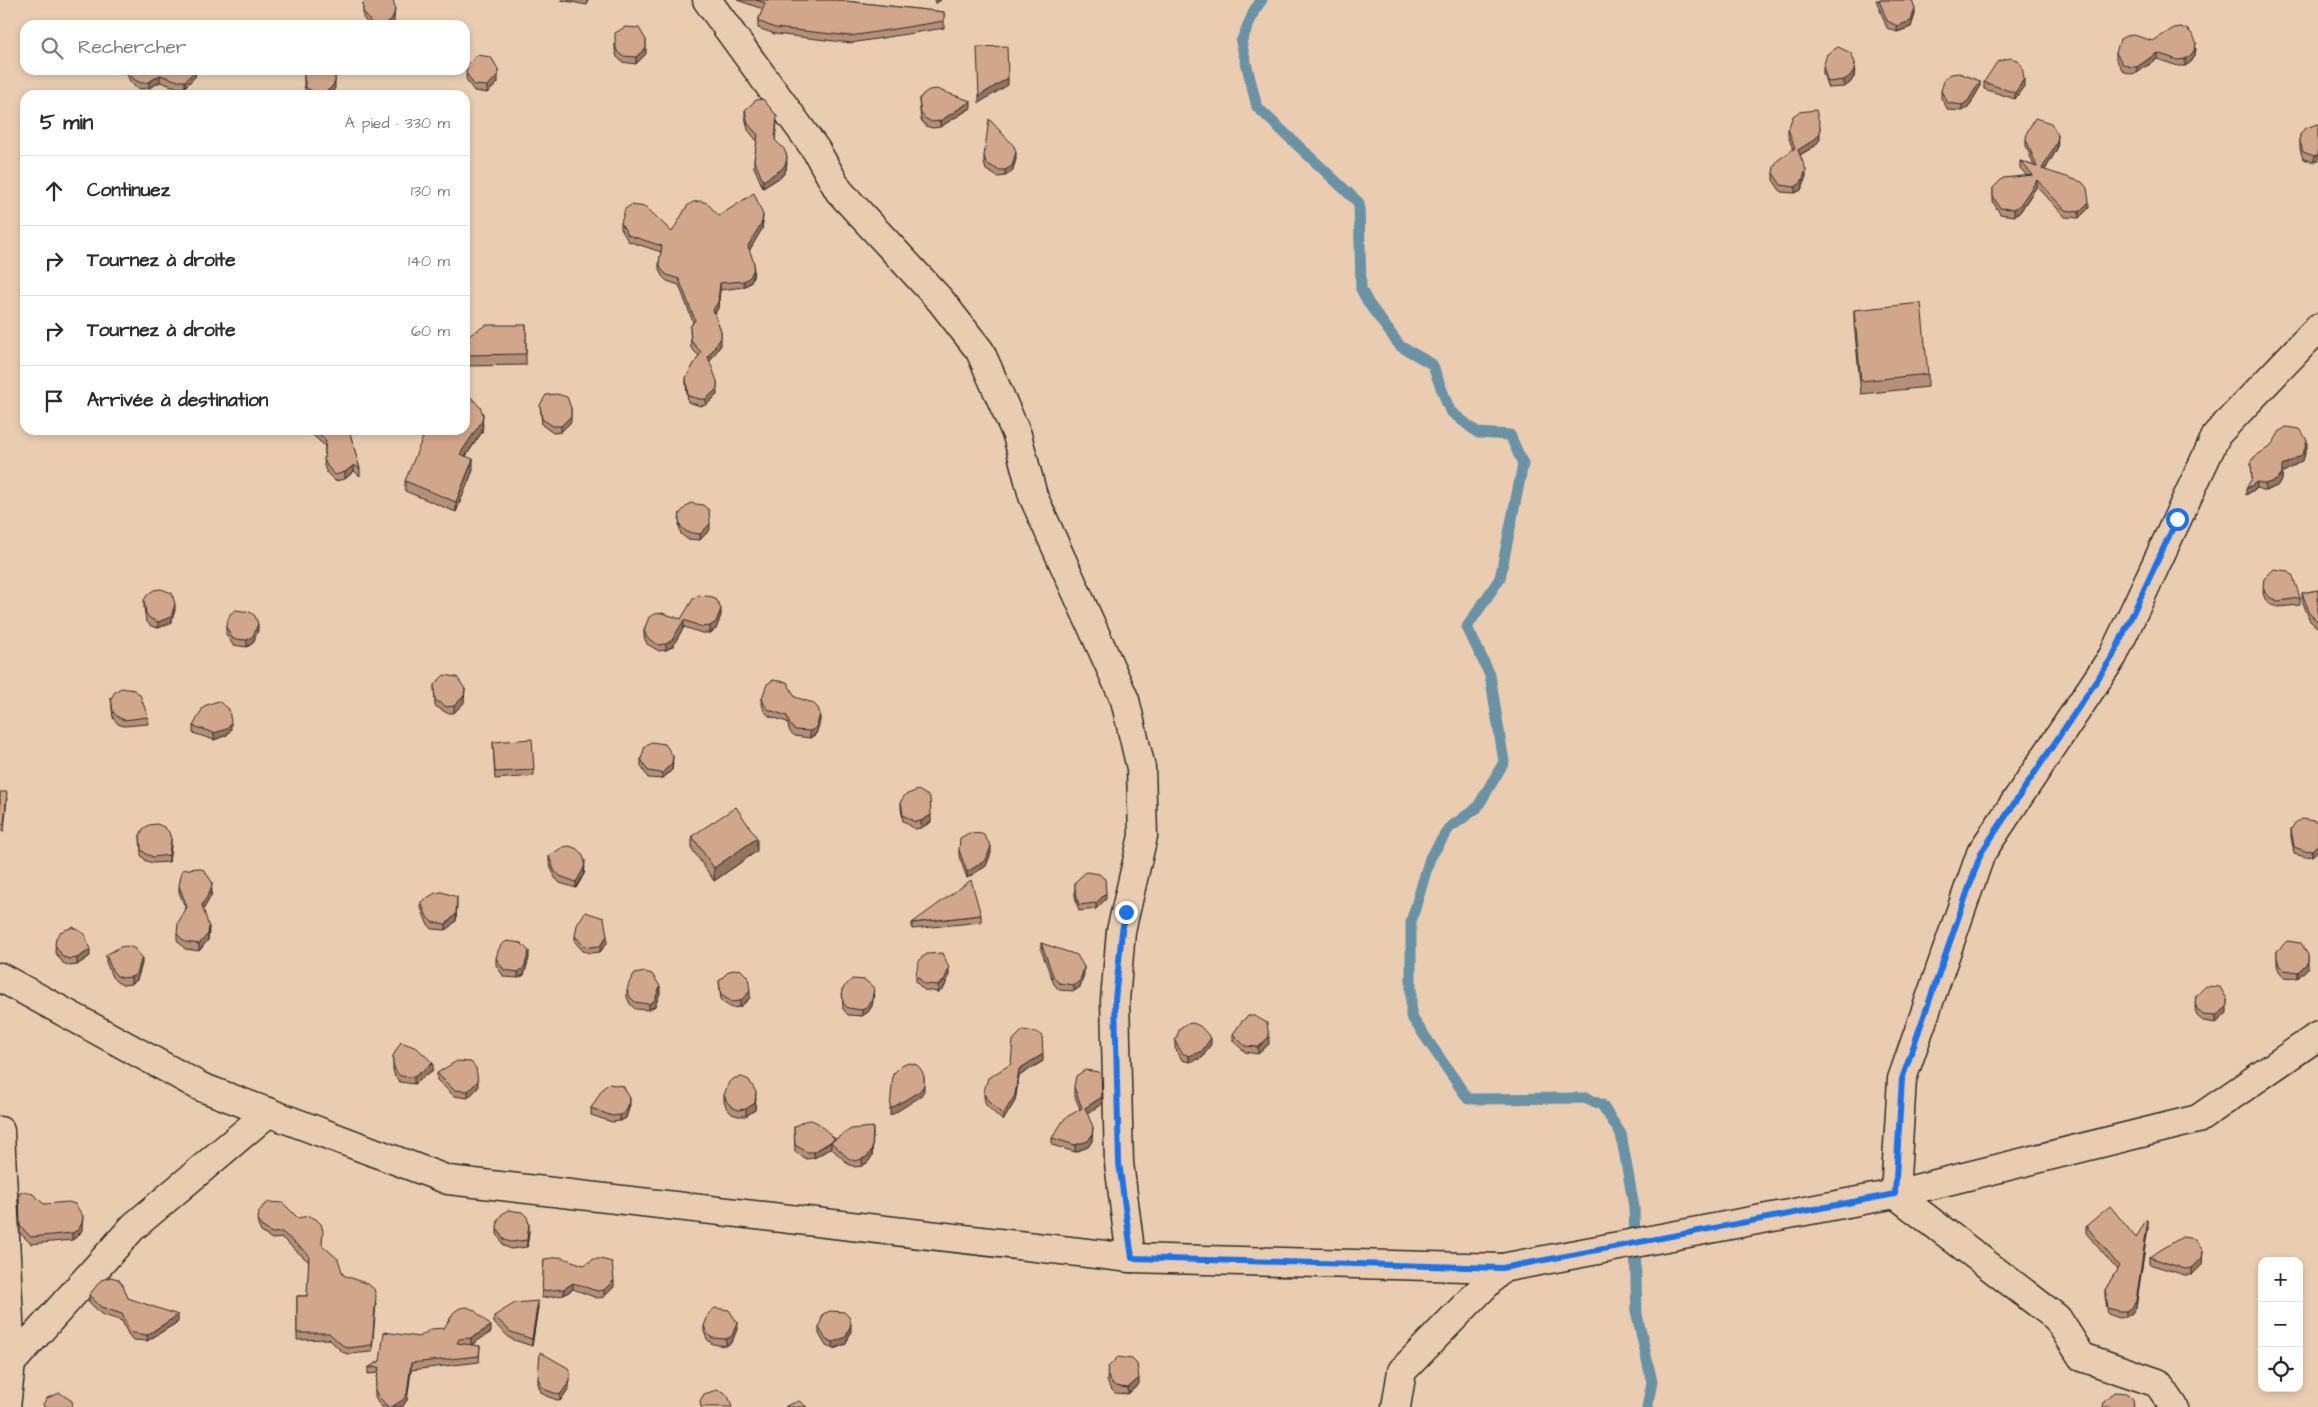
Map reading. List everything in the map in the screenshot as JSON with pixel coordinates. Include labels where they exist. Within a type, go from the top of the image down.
[{"type":"street","points":[[706,0],[816,150],[839,191],[941,301],[980,351],[1017,435],[1033,496],[1125,700],[1141,768],[1143,836],[1122,931],[1115,1000],[1119,1163],[1132,1258]]},
{"type":"street","points":[[1895,1194],[1902,1079],[1981,853],[2113,656],[2217,434],[2318,328]]},
{"type":"street","points":[[0,976],[201,1087],[448,1180],[1132,1258],[1502,1268],[1895,1194],[2198,1119],[2318,1036]]},
{"type":"street","points":[[6,1371],[133,1227],[269,1112]]},
{"type":"street","points":[[0,1130],[6,1407]]},
{"type":"street","points":[[1895,1194],[2057,1318],[2082,1357],[2158,1383],[2174,1407]]},
{"type":"street","points":[[1396,1407],[1402,1371],[1502,1268]]},
{"type":"building","points":[[366,0],[393,0],[394,14],[391,20],[369,20],[363,11],[363,3]]},
{"type":"building","points":[[756,0],[836,0],[944,12],[944,21],[851,36],[775,28],[758,21],[765,3]]},
{"type":"building","points":[[1879,0],[1912,0],[1915,8],[1911,21],[1897,26],[1887,21]]},
{"type":"building","points":[[625,27],[639,28],[646,40],[646,48],[636,57],[622,56],[617,51],[615,33]]},
{"type":"building","points":[[2181,27],[2193,35],[2196,42],[2195,49],[2185,59],[2178,60],[2157,53],[2137,67],[2130,67],[2123,64],[2116,53],[2120,39],[2126,36],[2134,35],[2153,41],[2174,28]]},
{"type":"building","points":[[1007,46],[1008,78],[979,96],[977,47]]},
{"type":"building","points":[[1838,47],[1851,53],[1855,63],[1854,70],[1844,80],[1828,82],[1823,67],[1827,54]]},
{"type":"building","points":[[477,55],[491,57],[498,69],[498,76],[487,86],[474,85],[467,75],[470,75],[470,62]]},
{"type":"building","points":[[2010,58],[2017,60],[2022,66],[2024,79],[2015,93],[1984,82],[1997,62]]},
{"type":"building","points":[[1959,73],[1980,81],[1968,101],[1962,105],[1948,103],[1941,91],[1945,78],[1951,74]]},
{"type":"building","points":[[130,75],[160,75],[149,82],[141,83]]},
{"type":"building","points":[[160,75],[191,75],[185,81],[178,81]]},
{"type":"building","points":[[304,75],[335,75],[335,82],[328,90],[310,90],[306,88]]},
{"type":"building","points":[[936,89],[971,101],[940,121],[932,122],[921,114],[919,100],[929,90]]},
{"type":"building","points":[[763,99],[777,116],[775,140],[784,149],[787,156],[786,163],[782,169],[763,181],[754,160],[758,135],[748,124],[745,110],[756,100]]},
{"type":"building","points":[[1816,110],[1820,133],[1815,139],[1798,150],[1806,170],[1801,183],[1795,187],[1781,185],[1773,173],[1774,166],[1778,160],[1795,148],[1788,129],[1793,116],[1799,112]]},
{"type":"building","points":[[2035,118],[2051,123],[2058,135],[2057,142],[2042,169],[2082,182],[2087,188],[2089,202],[2079,212],[2065,210],[2037,180],[2020,205],[2014,209],[2000,208],[1993,196],[1993,188],[2003,178],[2033,175],[2020,161],[2037,167],[2026,139],[2027,132]]},
{"type":"building","points":[[989,119],[1014,146],[1016,152],[1012,166],[1005,170],[998,170],[986,163],[984,156]]},
{"type":"building","points":[[2317,124],[2318,155],[2314,156],[2303,152],[2300,135],[2304,129]]},
{"type":"building","points":[[754,193],[763,215],[762,222],[748,246],[754,263],[753,271],[750,277],[744,281],[720,283],[718,302],[713,310],[721,331],[721,338],[708,357],[717,381],[717,389],[706,399],[688,396],[686,378],[701,352],[691,341],[690,327],[695,320],[679,279],[667,275],[662,270],[659,263],[662,246],[628,235],[621,223],[625,209],[631,205],[646,207],[672,232],[687,206],[693,202],[701,201],[707,203],[719,216]]},
{"type":"building","points":[[1921,303],[1928,374],[1861,381],[1854,310]]},
{"type":"building","points":[[486,325],[526,325],[526,354],[470,355],[470,335]]},
{"type":"building","points":[[557,394],[567,397],[571,408],[571,416],[561,426],[553,426],[542,419],[540,405],[546,395]]},
{"type":"building","points":[[470,396],[480,407],[483,414],[482,421],[460,454],[473,459],[456,502],[405,481],[424,435],[470,435]]},
{"type":"building","points":[[2286,427],[2300,429],[2307,440],[2303,454],[2282,466],[2282,473],[2277,480],[2265,484],[2257,482],[2246,489],[2252,478],[2251,463],[2254,457],[2271,446],[2280,431]]},
{"type":"building","points":[[320,435],[350,435],[360,469],[354,465],[345,472],[335,475],[324,459],[326,440]]},
{"type":"building","points":[[690,503],[703,505],[709,510],[710,524],[700,534],[687,532],[681,527],[680,513]]},
{"type":"building","points":[[2274,569],[2288,571],[2293,576],[2300,598],[2278,601],[2265,593],[2264,579]]},
{"type":"building","points":[[161,589],[172,593],[175,604],[171,617],[158,622],[146,614],[144,600],[154,590]]},
{"type":"building","points":[[2318,590],[2318,622],[2310,614],[2302,593]]},
{"type":"building","points":[[699,595],[713,597],[718,602],[721,609],[716,622],[710,626],[702,627],[684,620],[672,640],[666,644],[659,645],[647,638],[644,630],[649,617],[662,613],[681,619],[693,599]]},
{"type":"building","points":[[236,610],[250,612],[255,616],[258,624],[253,636],[247,640],[233,639],[226,627],[230,614]]},
{"type":"building","points":[[444,675],[457,677],[465,689],[464,696],[454,706],[447,707],[435,700],[434,685]]},
{"type":"building","points":[[773,680],[787,682],[795,697],[813,703],[818,708],[820,714],[816,728],[810,731],[795,730],[790,725],[787,716],[769,710],[762,698],[767,684]]},
{"type":"building","points":[[121,688],[135,690],[140,695],[148,717],[124,720],[113,712],[111,698]]},
{"type":"building","points":[[218,701],[229,709],[231,723],[227,729],[214,733],[193,726],[204,706]]},
{"type":"building","points":[[532,739],[534,770],[495,772],[493,742]]},
{"type":"building","points":[[651,742],[665,744],[673,756],[672,763],[662,773],[648,771],[641,759],[645,746]]},
{"type":"building","points":[[918,790],[930,797],[931,815],[915,822],[903,815],[901,801],[905,795]]},
{"type":"building","points":[[0,792],[7,792],[4,824],[0,824]]},
{"type":"building","points":[[736,807],[757,838],[714,868],[692,836]]},
{"type":"building","points":[[2301,819],[2315,821],[2318,825],[2318,844],[2312,850],[2305,851],[2294,847],[2291,829]]},
{"type":"building","points":[[157,824],[169,832],[171,839],[169,855],[153,857],[141,849],[140,835],[143,829],[149,825]]},
{"type":"building","points":[[969,833],[983,834],[991,846],[986,860],[967,872],[959,850],[960,838]]},
{"type":"building","points":[[570,846],[582,854],[585,861],[584,868],[576,882],[555,872],[549,856],[563,847]]},
{"type":"building","points":[[197,868],[204,870],[212,882],[211,890],[202,905],[209,927],[208,934],[199,944],[185,942],[177,934],[178,923],[187,907],[179,886],[182,870]]},
{"type":"building","points":[[1086,872],[1099,874],[1105,879],[1106,893],[1096,903],[1079,905],[1075,882]]},
{"type":"building","points":[[971,880],[981,915],[912,923]]},
{"type":"building","points":[[442,892],[457,897],[456,914],[446,924],[432,922],[427,917],[421,902],[435,893]]},
{"type":"building","points":[[585,912],[604,918],[607,936],[600,946],[590,947],[583,945],[575,936],[577,925]]},
{"type":"building","points":[[73,927],[85,934],[90,950],[77,958],[70,959],[63,957],[55,945],[56,938],[60,932]]},
{"type":"building","points":[[507,941],[521,943],[529,951],[524,968],[518,972],[504,970],[496,958],[501,945]]},
{"type":"building","points":[[2287,941],[2301,943],[2308,955],[2308,962],[2298,972],[2284,970],[2279,965],[2277,951]]},
{"type":"building","points":[[1041,943],[1077,955],[1084,967],[1080,981],[1074,985],[1059,983],[1054,978]]},
{"type":"building","points":[[120,947],[134,948],[142,957],[137,974],[123,978],[117,976],[112,970],[106,955]]},
{"type":"building","points":[[943,953],[949,968],[944,981],[938,985],[924,984],[916,975],[921,958],[927,954]]},
{"type":"building","points":[[740,969],[748,977],[750,991],[740,1001],[732,1002],[721,995],[719,981],[729,971]]},
{"type":"building","points":[[645,972],[652,974],[660,986],[655,1000],[649,1004],[635,1002],[627,990],[634,974]]},
{"type":"building","points":[[852,979],[865,980],[874,988],[872,1000],[862,1010],[848,1008],[843,1003],[842,989]]},
{"type":"building","points":[[2206,986],[2220,987],[2227,999],[2227,1007],[2216,1016],[2203,1015],[2197,1009],[2195,1003],[2196,996]]},
{"type":"building","points":[[1248,1016],[1255,1016],[1267,1023],[1269,1037],[1258,1047],[1245,1046],[1233,1034]]},
{"type":"building","points":[[1193,1023],[1200,1026],[1211,1038],[1202,1051],[1189,1056],[1182,1053],[1175,1041],[1180,1028],[1186,1024]]},
{"type":"building","points":[[1023,1030],[1036,1032],[1042,1036],[1043,1054],[1019,1069],[1015,1095],[1003,1115],[986,1098],[984,1091],[988,1078],[1011,1064],[1013,1040]]},
{"type":"building","points":[[401,1042],[417,1048],[433,1063],[414,1077],[400,1076],[395,1070],[393,1056]]},
{"type":"building","points":[[457,1061],[471,1062],[476,1068],[478,1081],[468,1091],[454,1090],[437,1073]]},
{"type":"building","points":[[903,1064],[917,1065],[922,1071],[924,1085],[920,1091],[890,1109],[893,1074]]},
{"type":"building","points":[[1085,1070],[1101,1074],[1102,1097],[1085,1108],[1093,1127],[1092,1135],[1088,1141],[1075,1145],[1052,1138],[1065,1118],[1082,1108],[1074,1087],[1076,1076]]},
{"type":"building","points":[[742,1077],[749,1080],[756,1092],[755,1103],[746,1109],[738,1110],[727,1102],[724,1095],[729,1082],[735,1078]]},
{"type":"building","points":[[609,1084],[623,1086],[630,1098],[626,1111],[620,1115],[612,1116],[591,1108],[603,1088]]},
{"type":"building","points":[[811,1120],[818,1123],[835,1139],[814,1152],[807,1152],[795,1145],[794,1127],[804,1121]]},
{"type":"building","points":[[873,1127],[872,1149],[868,1156],[862,1159],[855,1161],[848,1158],[831,1142],[851,1129]]},
{"type":"building","points":[[27,1192],[33,1194],[44,1204],[69,1202],[75,1204],[83,1216],[78,1230],[72,1233],[31,1237],[20,1226],[19,1193]]},
{"type":"building","points":[[269,1202],[283,1203],[298,1218],[309,1216],[316,1219],[321,1224],[323,1231],[322,1245],[338,1259],[343,1275],[368,1284],[374,1289],[376,1296],[372,1345],[348,1348],[329,1333],[297,1333],[297,1296],[307,1296],[309,1255],[282,1232],[272,1233],[261,1226],[258,1219],[259,1212]]},
{"type":"building","points":[[2110,1206],[2136,1238],[2146,1220],[2148,1220],[2136,1301],[2126,1311],[2108,1308],[2105,1290],[2119,1266],[2086,1226]]},
{"type":"building","points":[[508,1210],[522,1212],[527,1217],[529,1224],[527,1240],[511,1242],[504,1240],[497,1228],[498,1220]]},
{"type":"building","points":[[2182,1237],[2195,1239],[2203,1251],[2202,1258],[2192,1268],[2185,1269],[2149,1257]]},
{"type":"building","points":[[560,1257],[584,1265],[594,1259],[612,1262],[614,1280],[604,1290],[597,1291],[573,1283],[564,1289],[542,1291],[544,1259]]},
{"type":"building","points":[[111,1277],[118,1279],[123,1285],[128,1298],[178,1315],[147,1335],[133,1333],[128,1328],[122,1314],[101,1307],[89,1295],[101,1280]]},
{"type":"building","points":[[538,1301],[532,1339],[511,1332],[494,1316],[515,1303]]},
{"type":"building","points":[[467,1307],[474,1310],[491,1326],[471,1338],[459,1339],[457,1343],[480,1346],[479,1356],[411,1363],[407,1394],[403,1400],[388,1407],[375,1390],[379,1367],[368,1368],[380,1361],[384,1332],[419,1337],[431,1329],[444,1328],[454,1312],[460,1308]]},
{"type":"building","points":[[715,1308],[729,1310],[737,1322],[732,1336],[726,1339],[712,1338],[704,1326],[709,1313]]},
{"type":"building","points":[[830,1311],[844,1312],[849,1317],[851,1324],[846,1337],[833,1342],[826,1340],[819,1328],[823,1314]]},
{"type":"building","points":[[540,1352],[568,1368],[570,1374],[569,1382],[560,1395],[546,1390],[541,1385],[538,1378]]},
{"type":"building","points":[[1118,1357],[1132,1359],[1137,1364],[1139,1378],[1128,1388],[1115,1386],[1107,1374],[1108,1367]]},
{"type":"building","points":[[717,1390],[724,1392],[729,1398],[732,1407],[701,1407],[700,1401],[704,1394]]},
{"type":"building","points":[[2114,1392],[2127,1393],[2133,1399],[2134,1407],[2103,1407],[2104,1402]]},
{"type":"building","points":[[60,1393],[72,1401],[73,1407],[44,1407],[43,1404],[47,1398]]},
{"type":"building","points":[[799,1401],[807,1407],[785,1407],[786,1406]]},
{"type":"waterway","points":[[1262,0],[1255,9],[1241,42],[1257,107],[1359,203],[1361,289],[1369,304],[1400,346],[1432,364],[1450,411],[1478,433],[1510,435],[1523,464],[1500,578],[1467,627],[1490,675],[1504,762],[1477,808],[1449,828],[1430,858],[1411,922],[1411,1016],[1468,1099],[1587,1098],[1602,1105],[1621,1134],[1634,1207],[1637,1315],[1652,1382],[1647,1407]]},
{"type":"route","points":[[1126,912],[1122,931],[1115,1000],[1119,1163],[1132,1258],[1502,1268],[1895,1194],[1902,1079],[1981,853],[2113,656],[2177,519]]}]
